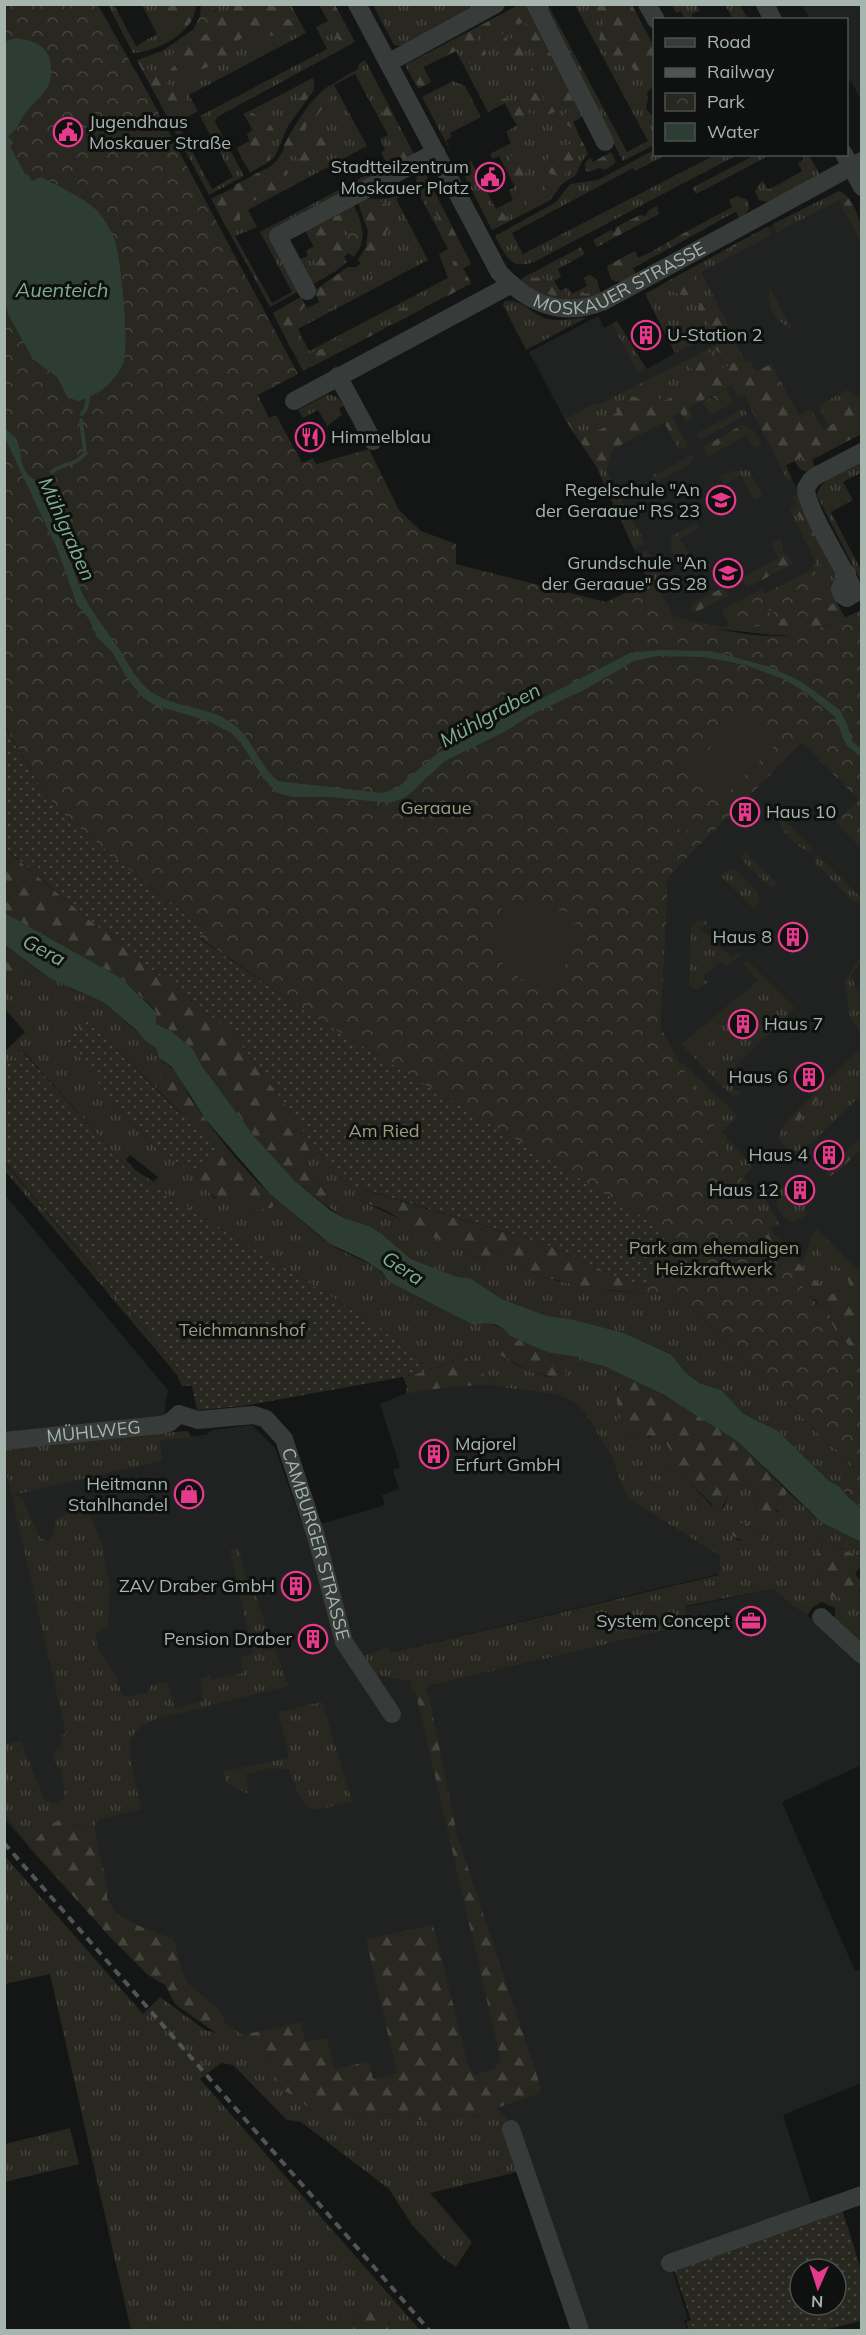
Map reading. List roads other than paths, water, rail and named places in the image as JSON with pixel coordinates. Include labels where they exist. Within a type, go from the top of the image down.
[{"type":"street","name":"MOSKAUER STRASSE","points":[[357,4],[499,272],[512,284],[549,306],[579,309],[592,306],[852,161]]},
{"type":"street","points":[[388,63],[496,4]]},
{"type":"street","points":[[535,4],[605,142]]},
{"type":"street","points":[[647,4],[655,18]]},
{"type":"street","points":[[765,4],[771,18]]},
{"type":"street","points":[[307,291],[278,236],[436,152]]},
{"type":"street","points":[[852,161],[861,188]]},
{"type":"street","points":[[294,400],[512,284]]},
{"type":"street","points":[[338,376],[373,441]]},
{"type":"street","points":[[847,573],[810,504],[806,488],[816,476],[861,452]]},
{"type":"street","name":"MÜHLWEG","points":[[4,1441],[160,1425],[169,1423],[179,1414]]},
{"type":"street","name":"CAMBURGER STRASSE","points":[[179,1414],[198,1420],[254,1415],[266,1419],[284,1439],[316,1536],[344,1642],[392,1714]]},
{"type":"street","points":[[821,1617],[861,1655]]},
{"type":"street","points":[[511,2129],[580,2331]]},
{"type":"street","points":[[670,2263],[861,2195]]},
{"type":"water","name":"Auenteich","points":[[16,38],[35,43],[44,49],[50,60],[51,74],[46,90],[29,108],[15,131],[8,136],[12,144],[10,146],[25,174],[32,181],[41,177],[94,208],[110,230],[117,251],[126,340],[123,364],[105,387],[79,401],[68,398],[57,377],[33,359],[8,314],[5,302],[4,42]]},
{"type":"water","points":[[5,427],[18,442],[25,470],[35,480],[82,593],[138,679],[153,693],[163,698],[214,714],[233,724],[278,781],[382,793],[397,788],[438,753],[630,653],[659,650],[710,651],[770,667],[802,682],[840,710],[852,741],[861,749],[861,757],[846,745],[835,717],[808,694],[783,679],[748,666],[726,661],[703,657],[658,656],[634,661],[586,689],[531,715],[506,731],[445,761],[406,797],[390,803],[331,797],[292,797],[277,793],[263,778],[241,743],[231,733],[208,721],[154,705],[142,697],[127,678],[112,652],[97,637],[88,617],[77,605],[58,551],[5,438]]},
{"type":"water","name":"Gera","points":[[5,913],[121,978],[156,1012],[156,1024],[170,1030],[193,1049],[202,1066],[254,1136],[295,1181],[330,1210],[344,1218],[369,1226],[411,1259],[458,1277],[470,1278],[502,1299],[547,1316],[571,1319],[624,1333],[672,1355],[685,1372],[699,1383],[721,1390],[744,1414],[778,1431],[828,1480],[840,1487],[861,1508],[861,1542],[822,1523],[737,1441],[664,1395],[604,1366],[586,1362],[579,1357],[550,1353],[530,1345],[510,1336],[497,1325],[487,1323],[474,1325],[389,1282],[382,1272],[364,1260],[330,1244],[270,1194],[206,1120],[172,1067],[159,1058],[156,1048],[103,1002],[49,978],[5,945]]},
{"type":"waterway","points":[[82,414],[88,398]]},
{"type":"waterway","name":"Mühlgraben","points":[[52,472],[74,463],[85,453],[81,420]]},
{"type":"waterway","name":"Mühlgraben","points":[[36,490],[48,478]]},
{"type":"railway","points":[[4,1843],[429,2330]]},
{"type":"place","name":"Jugendhaus Moskauer Straße","points":[[68,132]]},
{"type":"place","name":"Stadtteilzentrum Moskauer Platz","points":[[490,177]]},
{"type":"place","name":"U-Station 2","points":[[646,335]]},
{"type":"place","name":"Himmelblau","points":[[310,437]]},
{"type":"place","name":"Regelschule \"An der Geraaue\" RS 23","points":[[721,500]]},
{"type":"place","name":"Grundschule \"An der Geraaue\" GS 28","points":[[728,573]]},
{"type":"place","name":"Haus 10","points":[[745,812]]},
{"type":"place","name":"Haus 8","points":[[793,937]]},
{"type":"place","name":"Haus 7","points":[[743,1024]]},
{"type":"place","name":"Haus 6","points":[[809,1077]]},
{"type":"place","name":"Haus 4","points":[[829,1155]]},
{"type":"place","name":"Haus 12","points":[[800,1190]]},
{"type":"place","name":"Majorel Erfurt GmbH","points":[[434,1454]]},
{"type":"place","name":"Heitmann Stahlhandel","points":[[189,1494]]},
{"type":"place","name":"ZAV Draber GmbH","points":[[296,1586]]},
{"type":"place","name":"System Concept","points":[[751,1621]]},
{"type":"place","name":"Pension Draber","points":[[313,1639]]},
{"type":"park label","name":"Geraaue","points":[[436,808]]},
{"type":"park label","name":"Am Ried","points":[[384,1131]]},
{"type":"park label","name":"Park am ehemaligen Heizkraftwerk","points":[[714,1258]]},
{"type":"park label","name":"Teichmannshof","points":[[242,1330]]}]
